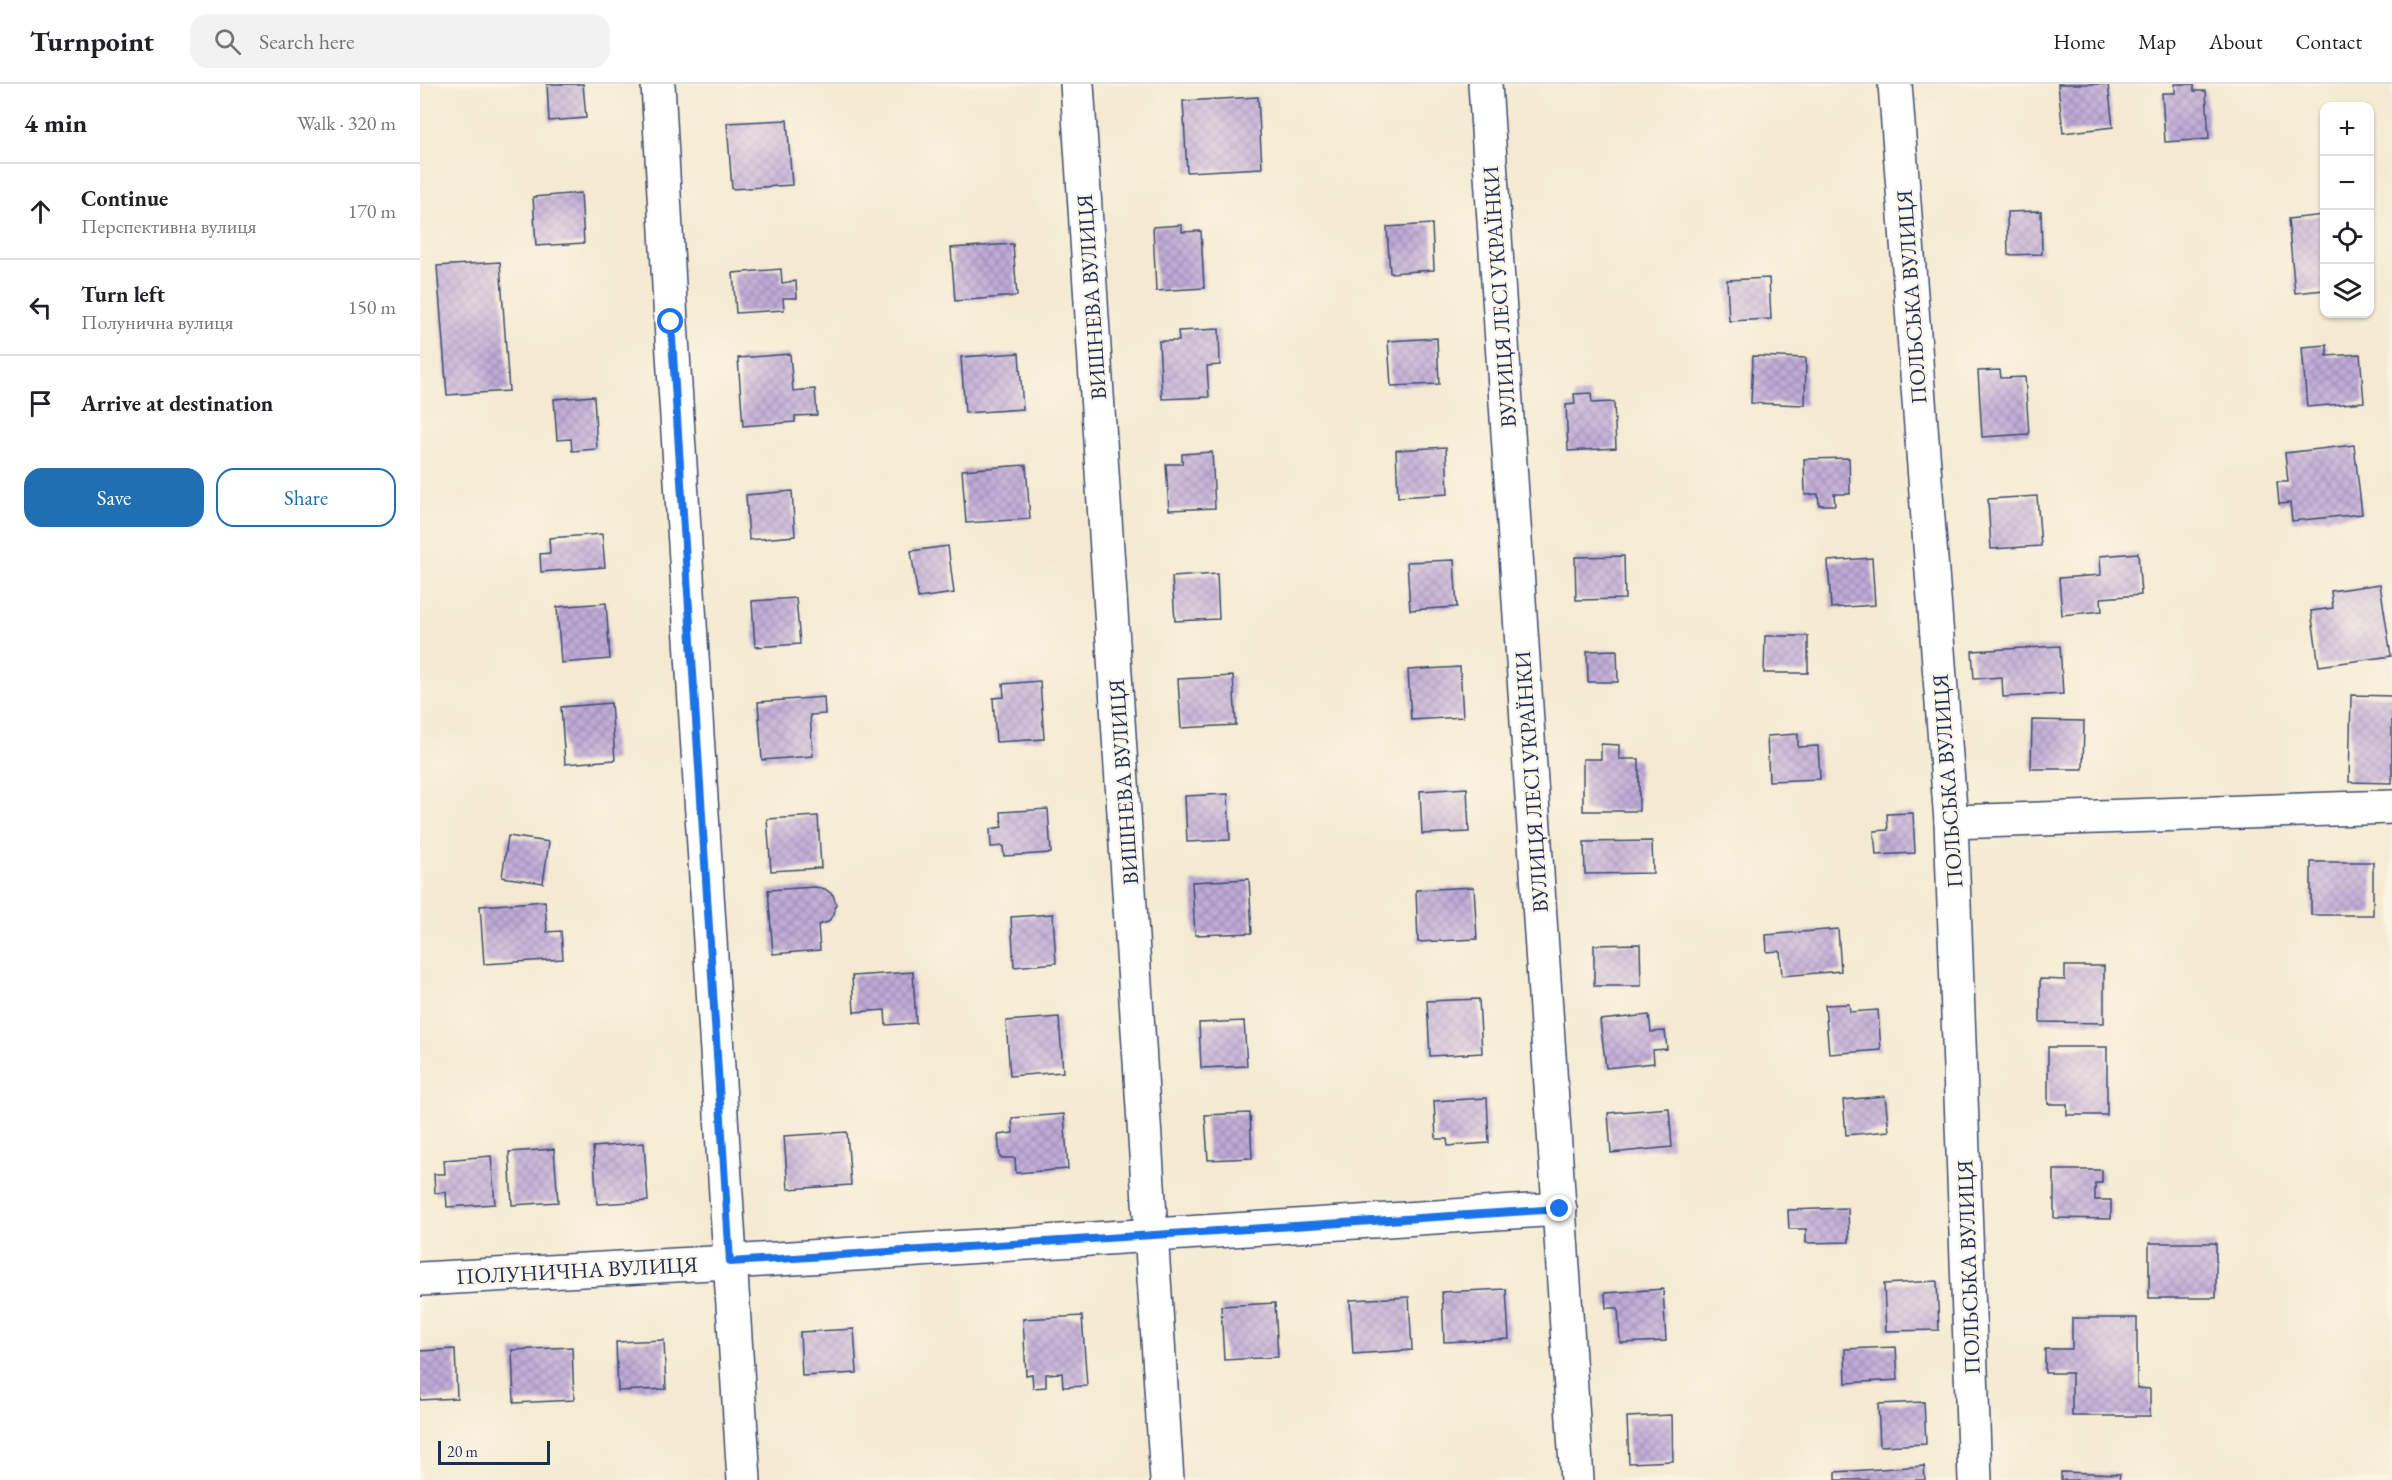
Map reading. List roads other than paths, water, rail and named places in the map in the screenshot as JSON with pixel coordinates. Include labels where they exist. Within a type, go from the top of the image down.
[{"type":"street","points":[[658,84],[744,1480]]},
{"type":"street","name":"ВИШНЕВА ВУЛИЦЯ","points":[[1077,84],[1167,1480]]},
{"type":"street","name":"ВУЛИЦЯ ЛЕСІ УКРАЇНКИ","points":[[1485,84],[1576,1480]]},
{"type":"street","name":"ПОЛЬСЬКА ВУЛИЦЯ","points":[[1895,84],[1951,822],[1975,1480]]},
{"type":"street","points":[[1951,822],[2392,807]]},
{"type":"street","name":"ПОЛУНИЧНА ВУЛИЦЯ","points":[[420,1279],[730,1262],[1560,1209]]}]
